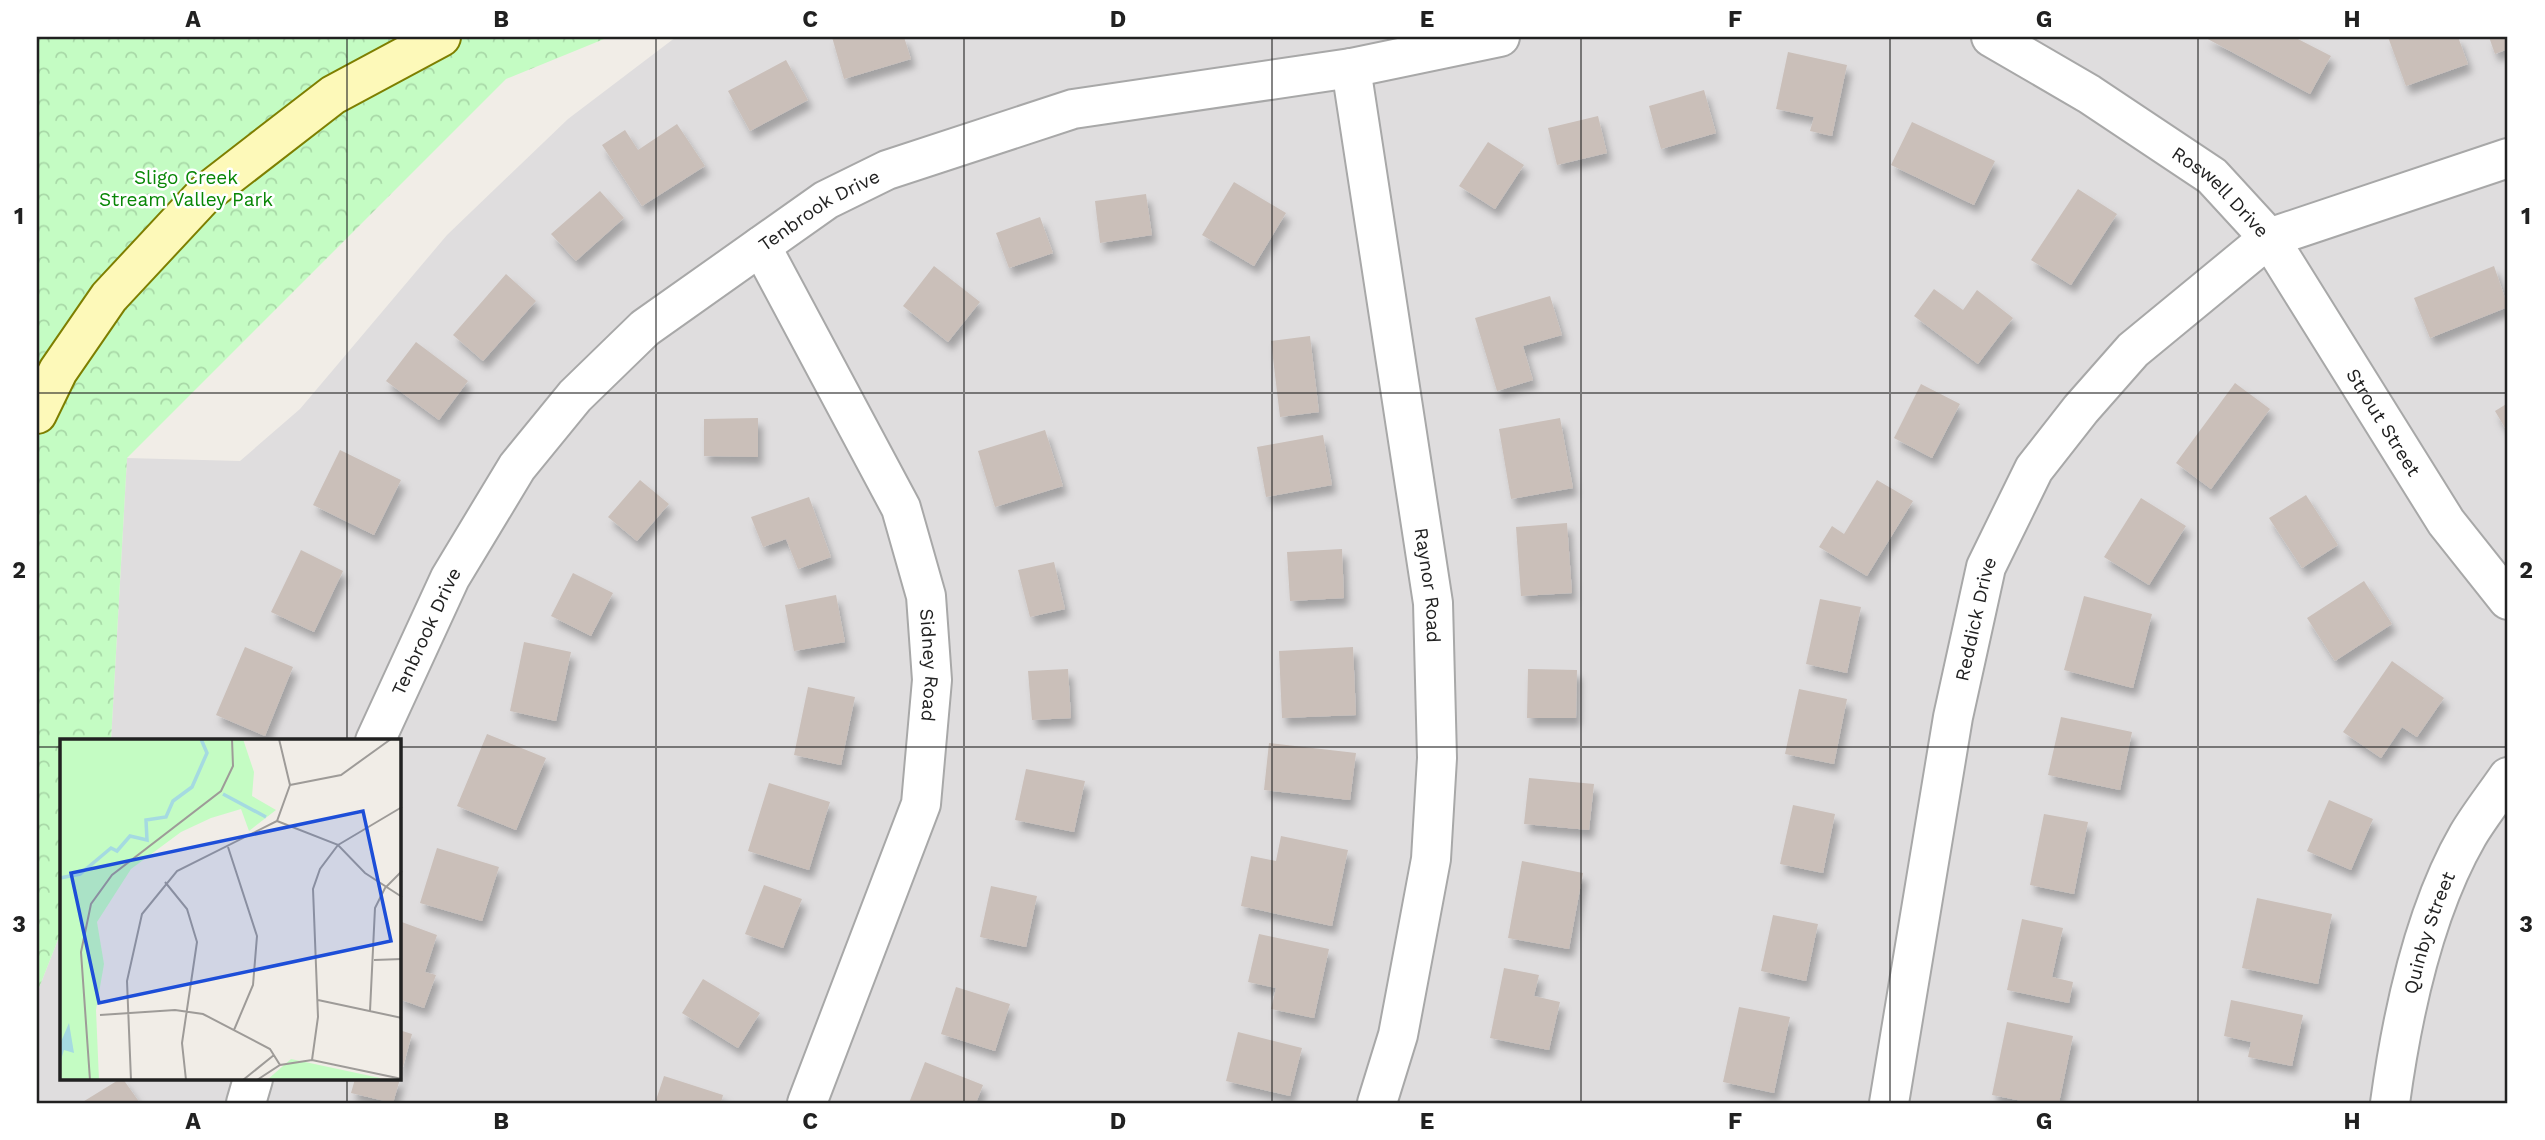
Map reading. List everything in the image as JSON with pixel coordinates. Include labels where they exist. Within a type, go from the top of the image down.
[{"type":"street","points":[[37,414],[58,371],[109,297],[205,194],[333,95],[441,37]]},
{"type":"street","name":"Tenbrook Drive","points":[[376,739],[450,578],[517,467],[575,396],[645,328],[826,200],[887,170],[1073,109],[1352,68],[1500,37]]},
{"type":"street","name":"Roswell Drive","points":[[1992,37],[2090,94],[2212,176],[2269,238],[2508,158]]},
{"type":"street","name":"Raynor Road","points":[[1352,68],[1433,603],[1437,758],[1431,859],[1398,1035],[1377,1103]]},
{"type":"street","name":"Strout Street","points":[[2269,238],[2446,522],[2508,600]]},
{"type":"street","name":"Reddick Drive","points":[[1889,1103],[1953,717],[1986,567],[2034,469],[2081,410],[2133,350],[2269,238]]},
{"type":"street","name":"Sidney Road","points":[[761,246],[901,508],[926,596],[932,681],[921,804],[807,1103]]},
{"type":"street","name":"Quinby Street","points":[[2390,1103],[2401,1024],[2432,916],[2468,835],[2508,777]]},
{"type":"street","points":[[246,1103],[253,1080]]},
{"type":"shaded area","points":[[676,37],[2508,37],[2508,1103],[37,1103],[37,993],[60,935],[60,1080],[401,1080],[401,739],[111,739],[127,458],[240,461],[300,409],[447,235],[568,119]]},
{"type":"green space","name":"Sligo Creek Stream Valley Park","points":[[37,37],[609,37],[506,79],[127,458],[111,739],[60,739],[60,935],[37,993]]},
{"type":"building","points":[[832,37],[904,37],[911,59],[844,79]]},
{"type":"building","points":[[2204,37],[2294,37],[2331,56],[2310,94]]},
{"type":"building","points":[[2388,37],[2458,37],[2468,64],[2406,86]]},
{"type":"building","points":[[2489,37],[2508,37],[2508,49],[2495,54]]},
{"type":"building","points":[[1788,52],[1847,65],[1832,136],[1810,131],[1814,117],[1776,109]]},
{"type":"building","points":[[786,60],[808,100],[750,131],[728,91]]},
{"type":"building","points":[[1704,90],[1716,133],[1661,149],[1649,106]]},
{"type":"building","points":[[1598,116],[1607,153],[1557,165],[1548,128]]},
{"type":"building","points":[[1912,122],[1995,161],[1974,205],[1891,165]]},
{"type":"building","points":[[677,124],[705,166],[642,206],[602,145],[625,130],[638,150]]},
{"type":"building","points":[[1488,142],[1524,165],[1495,209],[1459,186]]},
{"type":"building","points":[[1234,182],[1286,213],[1254,266],[1202,235]]},
{"type":"building","points":[[2078,189],[2117,214],[2071,285],[2031,260]]},
{"type":"building","points":[[600,191],[624,218],[576,261],[551,234]]},
{"type":"building","points":[[1146,194],[1152,235],[1100,243],[1095,201]]},
{"type":"building","points":[[1040,217],[1053,253],[1009,268],[996,233]]},
{"type":"building","points":[[934,266],[980,302],[948,342],[903,306]]},
{"type":"building","points":[[2494,266],[2508,307],[2430,338],[2414,298]]},
{"type":"building","points":[[506,274],[536,301],[483,361],[453,335]]},
{"type":"building","points":[[1934,289],[1963,310],[1977,290],[2013,318],[1978,364],[1914,316]]},
{"type":"building","points":[[1550,296],[1562,335],[1523,346],[1533,380],[1497,391],[1475,318]]},
{"type":"building","points":[[1310,336],[1319,412],[1280,417],[1271,341]]},
{"type":"building","points":[[416,342],[468,381],[439,420],[386,381]]},
{"type":"building","points":[[2235,383],[2270,409],[2211,489],[2176,463]]},
{"type":"building","points":[[1921,384],[1960,404],[1932,458],[1894,438]]},
{"type":"building","points":[[2508,403],[2508,433],[2495,411]]},
{"type":"building","points":[[758,418],[758,457],[704,456],[704,419]]},
{"type":"building","points":[[1560,418],[1573,488],[1511,499],[1499,429]]},
{"type":"building","points":[[1045,430],[1063,486],[995,507],[978,451]]},
{"type":"building","points":[[1323,435],[1332,485],[1266,497],[1257,447]]},
{"type":"building","points":[[340,450],[401,480],[374,535],[313,505]]},
{"type":"building","points":[[640,480],[669,504],[637,541],[608,517]]},
{"type":"building","points":[[1877,480],[1913,501],[1867,576],[1819,547],[1832,526],[1844,534]]},
{"type":"building","points":[[2306,495],[2338,545],[2302,568],[2269,518]]},
{"type":"building","points":[[809,497],[831,557],[798,569],[786,539],[763,547],[751,517]]},
{"type":"building","points":[[2141,498],[2186,526],[2149,585],[2104,557]]},
{"type":"building","points":[[1567,523],[1572,593],[1521,596],[1516,527]]},
{"type":"building","points":[[1342,549],[1344,598],[1290,601],[1287,552]]},
{"type":"building","points":[[301,550],[343,571],[314,632],[271,612]]},
{"type":"building","points":[[1054,562],[1065,609],[1030,617],[1018,570]]},
{"type":"building","points":[[573,573],[613,593],[591,636],[551,616]]},
{"type":"building","points":[[2364,581],[2392,624],[2335,661],[2307,618]]},
{"type":"building","points":[[836,595],[845,642],[794,651],[785,605]]},
{"type":"building","points":[[2084,596],[2152,614],[2133,688],[2064,670]]},
{"type":"building","points":[[1820,599],[1861,607],[1847,673],[1806,664]]},
{"type":"building","points":[[524,642],[571,652],[556,721],[510,711]]},
{"type":"building","points":[[245,647],[293,667],[265,736],[216,715]]},
{"type":"building","points":[[1353,647],[1356,715],[1282,718],[1279,651]]},
{"type":"building","points":[[2392,661],[2444,698],[2417,737],[2402,727],[2381,758],[2343,732]]},
{"type":"building","points":[[1068,669],[1071,718],[1032,720],[1028,671]]},
{"type":"building","points":[[1528,669],[1577,670],[1576,718],[1527,718]]},
{"type":"building","points":[[808,687],[855,697],[841,765],[794,755]]},
{"type":"building","points":[[1799,689],[1847,699],[1834,764],[1785,754]]},
{"type":"building","points":[[2061,717],[2132,732],[2120,790],[2048,775]]},
{"type":"building","points":[[487,734],[546,758],[516,830],[457,806]]},
{"type":"building","points":[[1269,743],[1356,753],[1350,800],[1264,790]]},
{"type":"building","points":[[1026,769],[1085,781],[1074,832],[1015,820]]},
{"type":"building","points":[[1529,778],[1594,784],[1589,830],[1524,824]]},
{"type":"building","points":[[769,783],[830,802],[809,870],[748,851]]},
{"type":"building","points":[[2329,800],[2373,819],[2351,870],[2307,851]]},
{"type":"building","points":[[1793,805],[1835,814],[1823,873],[1780,864]]},
{"type":"building","points":[[2044,814],[2088,822],[2074,894],[2030,885]]},
{"type":"building","points":[[1281,836],[1348,850],[1332,926],[1241,906],[1251,856],[1276,861]]},
{"type":"building","points":[[437,848],[499,867],[482,921],[420,903]]},
{"type":"building","points":[[1522,861],[1583,873],[1569,949],[1508,938]]},
{"type":"building","points":[[764,885],[802,899],[783,948],[745,934]]},
{"type":"building","points":[[991,886],[1037,896],[1026,947],[980,937]]},
{"type":"building","points":[[2257,898],[2332,914],[2318,984],[2242,968]]},
{"type":"building","points":[[1773,915],[1818,924],[1806,981],[1761,971]]},
{"type":"building","points":[[2022,919],[2063,928],[2052,977],[2073,982],[2069,1003],[2007,990]]},
{"type":"building","points":[[401,922],[437,935],[425,972],[436,975],[424,1008],[401,1000]]},
{"type":"building","points":[[1259,934],[1329,949],[1314,1018],[1271,1009],[1276,988],[1248,982]]},
{"type":"building","points":[[1504,968],[1539,975],[1534,996],[1560,1002],[1549,1050],[1490,1038]]},
{"type":"building","points":[[703,979],[760,1013],[738,1048],[682,1013]]},
{"type":"building","points":[[956,987],[1010,1004],[995,1051],[941,1034]]},
{"type":"building","points":[[2231,1000],[2303,1015],[2292,1066],[2248,1057],[2251,1042],[2224,1036]]},
{"type":"building","points":[[1739,1007],[1790,1017],[1774,1093],[1723,1082]]},
{"type":"building","points":[[2007,1022],[2073,1036],[2059,1103],[2032,1103],[1992,1095]]},
{"type":"building","points":[[401,1031],[412,1034],[401,1074]]},
{"type":"building","points":[[1238,1032],[1302,1048],[1290,1096],[1226,1081]]},
{"type":"building","points":[[925,1062],[983,1085],[976,1103],[909,1103]]},
{"type":"building","points":[[664,1076],[723,1095],[721,1103],[655,1103]]},
{"type":"building","points":[[118,1080],[124,1080],[140,1103],[81,1103]]},
{"type":"building","points":[[355,1080],[400,1080],[393,1103],[351,1093]]}]
